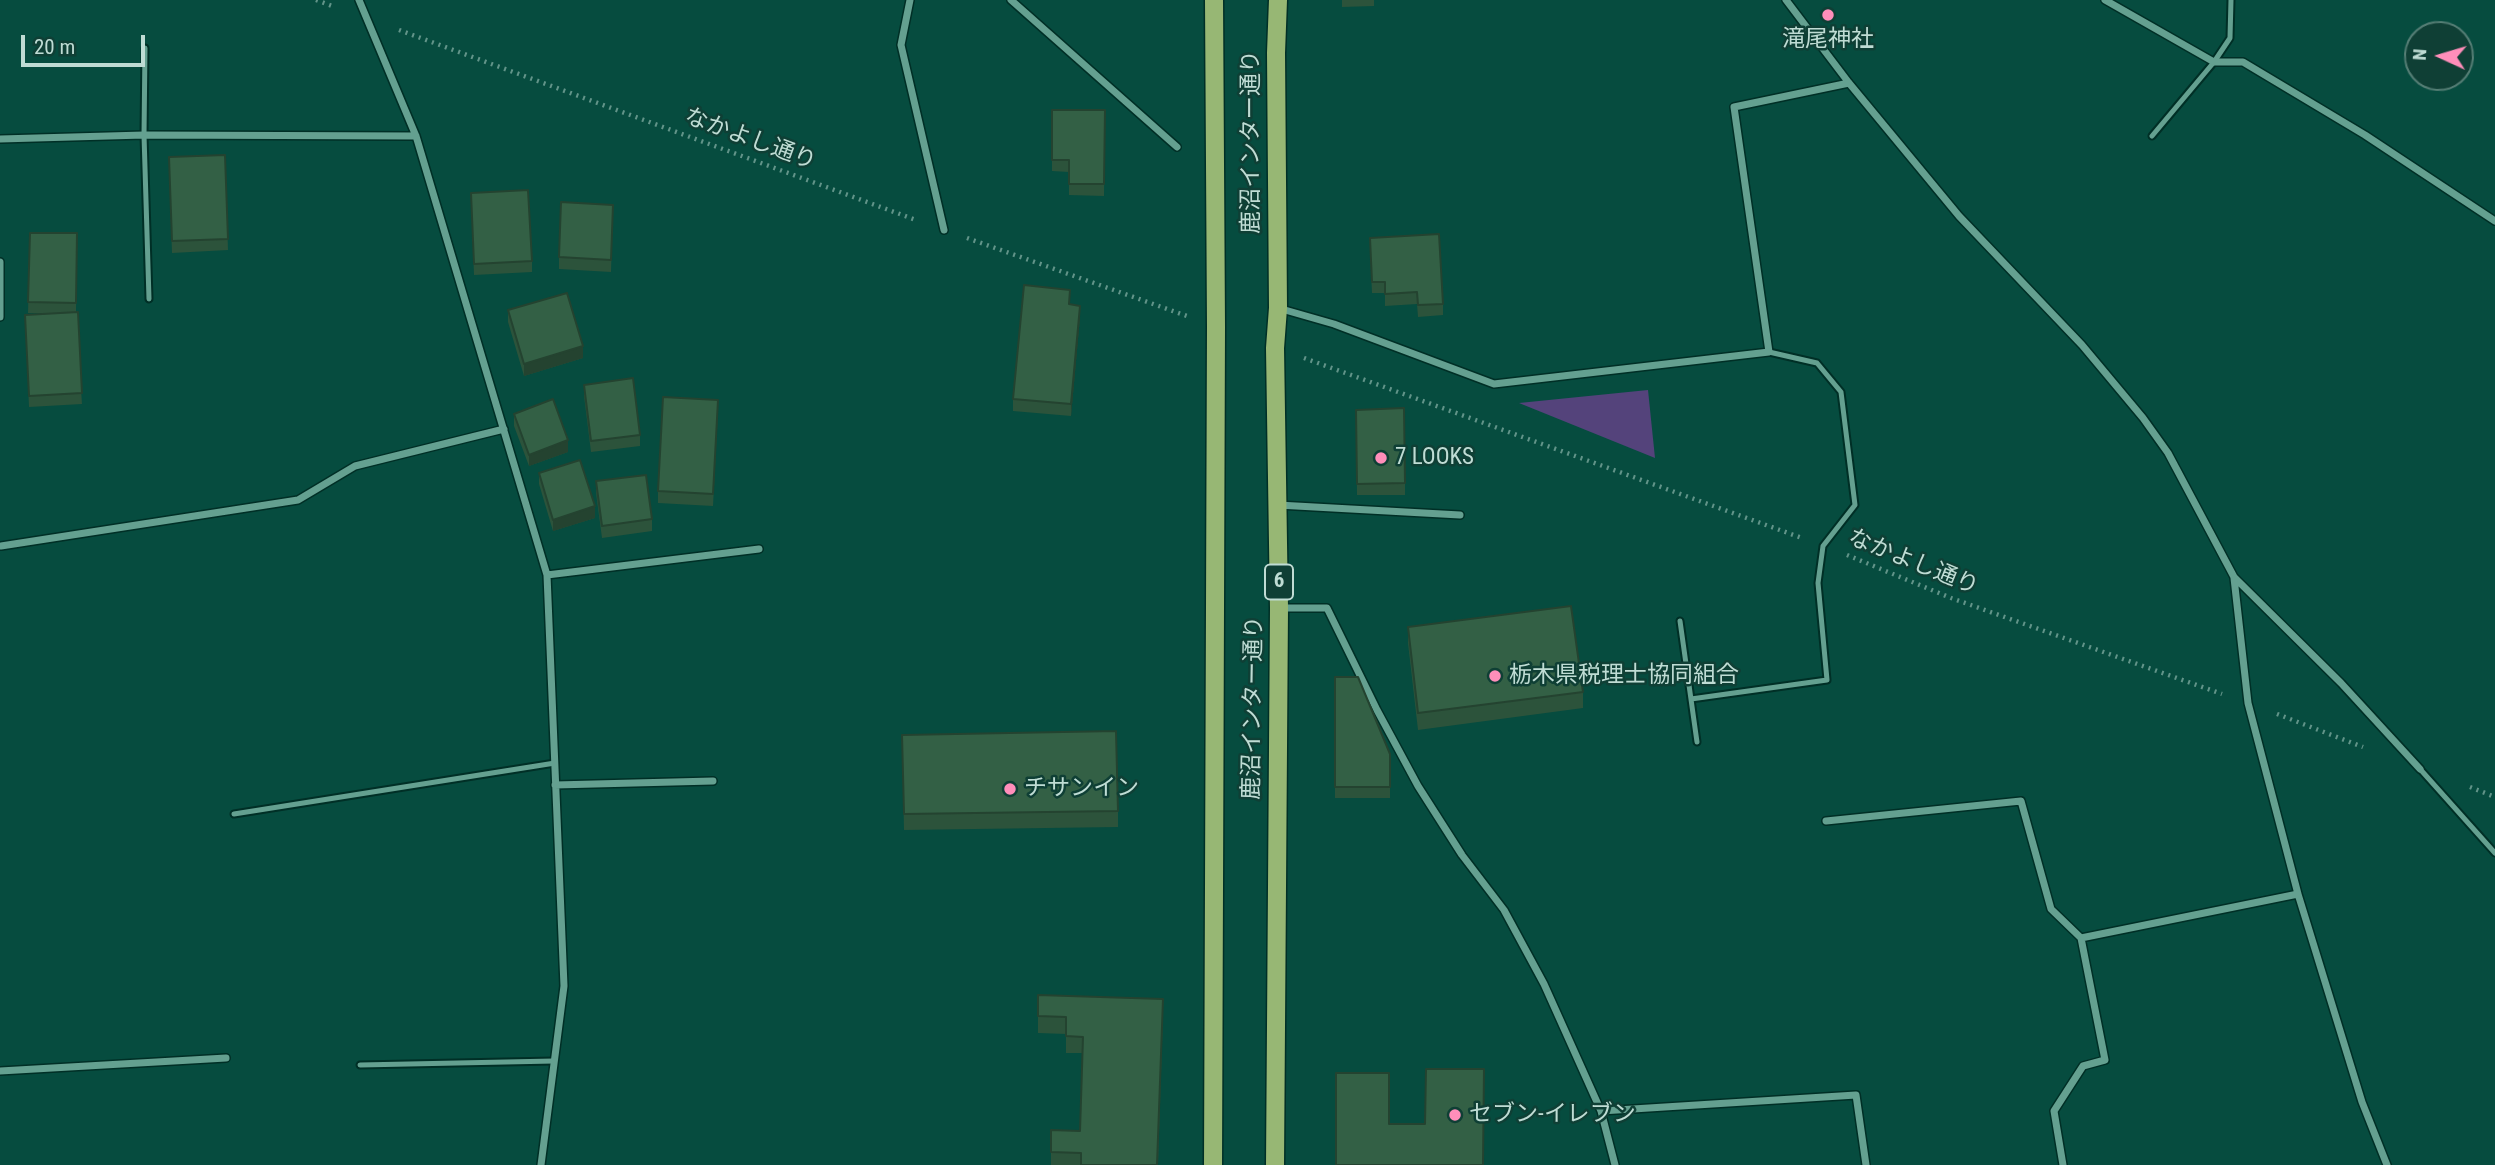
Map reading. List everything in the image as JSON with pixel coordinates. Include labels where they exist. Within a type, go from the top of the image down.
[{"type":"main road","name":"鹿沼インター通り","points":[[1213,1165],[1216,341],[1214,0]]},
{"type":"main road","name":"鹿沼インター通り","points":[[1275,1165],[1279,608],[1275,348],[1278,307],[1278,0]]},
{"type":"street","points":[[359,0],[416,136],[547,575],[564,986],[541,1165]]},
{"type":"street","points":[[910,0],[901,45],[944,230]]},
{"type":"street","points":[[1011,0],[1177,147]]},
{"type":"street","points":[[1786,0],[1849,83],[1959,216],[2082,345],[2143,418],[2168,453],[2234,577],[2341,683],[2420,769]]},
{"type":"street","points":[[2105,0],[2214,62],[2243,62],[2376,142],[2495,221]]},
{"type":"street","points":[[1278,307],[1334,324],[1494,384],[1769,352],[1734,107],[1849,83]]},
{"type":"street","points":[[0,139],[144,135],[416,136]]},
{"type":"street","points":[[0,262],[0,317]]},
{"type":"street","points":[[1,547],[298,500],[355,467],[504,429]]},
{"type":"street","points":[[1278,505],[1460,515]]},
{"type":"street","points":[[547,575],[760,549]]},
{"type":"street","points":[[2234,577],[2248,703],[2298,894],[2362,1102],[2387,1165]]},
{"type":"street","points":[[1279,608],[1327,608],[1418,786],[1462,855],[1504,910],[1544,984],[1601,1111],[1615,1165]]},
{"type":"street","points":[[555,785],[713,781]]},
{"type":"street","points":[[1826,821],[2021,801],[2051,909],[2081,938],[2105,1060],[2083,1066],[2054,1111],[2063,1165]]},
{"type":"street","points":[[2081,938],[2298,894]]},
{"type":"street","points":[[0,1071],[226,1058]]},
{"type":"street","points":[[1601,1111],[1856,1095],[1866,1165]]},
{"type":"lane","points":[[2152,136],[2214,62],[2230,38],[2231,0]]},
{"type":"lane","points":[[145,48],[144,135],[149,299]]},
{"type":"lane","points":[[1691,699],[1827,680],[1818,583],[1823,546],[1855,505],[1841,392],[1816,363],[1769,352]]},
{"type":"lane","points":[[1681,621],[1697,742]]},
{"type":"lane","points":[[234,814],[555,763]]},
{"type":"lane","points":[[2420,769],[2495,853]]},
{"type":"lane","points":[[360,1065],[554,1061]]},
{"type":"path","name":"なかよし通り","points":[[316,0],[944,230],[1172,310]]},
{"type":"path","name":"なかよし通り","points":[[1317,362],[1823,546],[1951,598],[2372,750]]},
{"type":"path","points":[[2420,769],[2495,797]]},
{"type":"shaded area","points":[[1648,390],[1655,458],[1519,403]]},
{"type":"building","points":[[1052,110],[1105,110],[1104,184],[1069,184],[1069,160],[1052,160]]},
{"type":"building","points":[[225,155],[228,239],[172,241],[169,157]]},
{"type":"building","points":[[528,190],[532,261],[474,264],[471,193]]},
{"type":"building","points":[[561,202],[613,205],[611,260],[559,257]]},
{"type":"building","points":[[30,233],[77,233],[76,303],[28,302]]},
{"type":"building","points":[[1439,234],[1443,304],[1418,305],[1417,292],[1385,294],[1385,282],[1372,282],[1370,238]]},
{"type":"building","points":[[1024,285],[1070,290],[1069,304],[1080,306],[1071,404],[1013,399]]},
{"type":"building","points":[[567,293],[583,346],[524,364],[508,310]]},
{"type":"building","points":[[78,312],[82,393],[29,396],[25,315]]},
{"type":"building","points":[[633,378],[640,435],[591,441],[584,385]]},
{"type":"building","points":[[663,397],[718,400],[713,494],[658,491]]},
{"type":"building","points":[[553,399],[568,440],[529,455],[514,414]]},
{"type":"building","name":"7 LOOKS","points":[[1404,408],[1405,483],[1357,484],[1356,410]]},
{"type":"building","points":[[580,460],[595,506],[553,520],[539,473]]},
{"type":"building","points":[[646,475],[652,519],[602,526],[596,481]]},
{"type":"building","name":"栃木県税理士協同組合","points":[[1571,606],[1583,692],[1418,713],[1408,627]]},
{"type":"building","points":[[1335,677],[1358,677],[1390,754],[1390,787],[1335,787]]},
{"type":"building","name":"チサンイン","points":[[1116,731],[1118,811],[904,814],[902,735]]},
{"type":"building","points":[[1038,995],[1163,999],[1157,1165],[1081,1165],[1081,1153],[1051,1152],[1051,1130],[1080,1131],[1083,1037],[1066,1036],[1066,1017],[1038,1016]]},
{"type":"building","name":"セブン-イレブン","points":[[1426,1069],[1484,1069],[1483,1165],[1336,1165],[1336,1073],[1389,1073],[1389,1124],[1425,1124]]},
{"type":"place","name":"滝尾神社","points":[[1828,15]]},
{"type":"place","name":"7 LOOKS","points":[[1381,458]]},
{"type":"place","name":"栃木県税理士協同組合","points":[[1495,676]]},
{"type":"place","name":"チサンイン","points":[[1010,789]]},
{"type":"place","name":"セブン-イレブン","points":[[1455,1115]]}]
